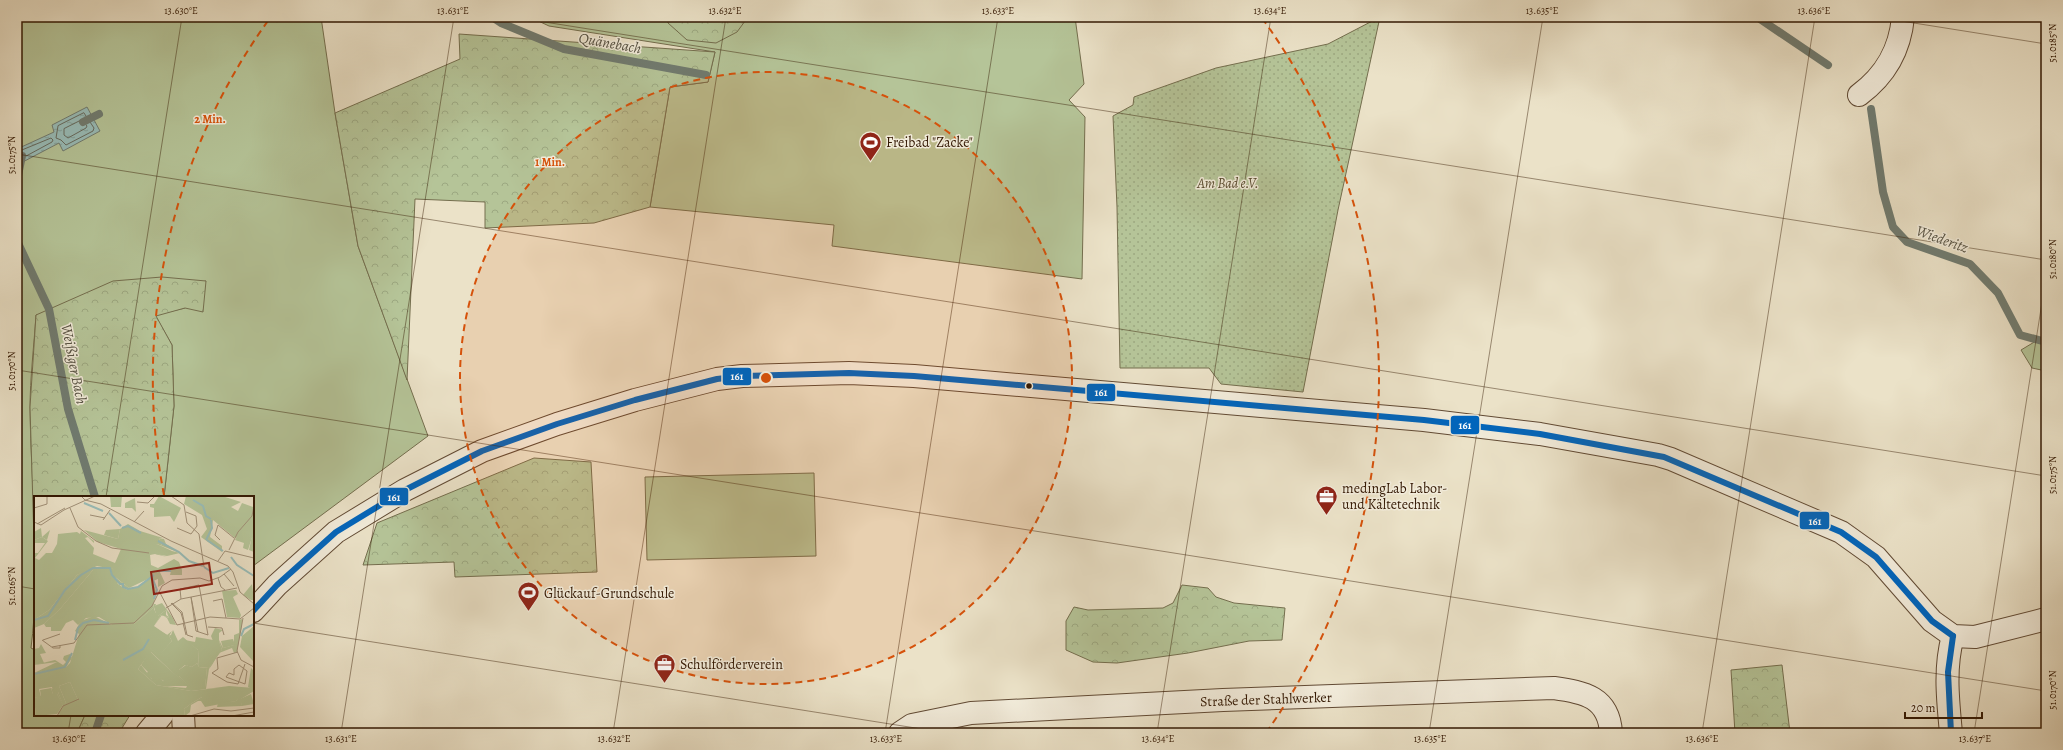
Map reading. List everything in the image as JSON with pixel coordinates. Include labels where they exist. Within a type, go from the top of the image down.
[{"type":"street","points":[[1859,95],[1876,83],[1890,62],[1900,34],[1903,17]]},
{"type":"street","points":[[254,610],[277,585],[336,532],[405,490],[482,451],[558,424],[635,400],[717,379],[742,376],[849,373],[914,376],[1424,420],[1540,434],[1664,457],[1841,532],[1876,557],[1932,621],[1953,636],[1975,637],[2046,619]]},
{"type":"street","points":[[1951,733],[1947,674],[1950,647],[1953,636]]},
{"type":"street","name":"Straße der Stahlwerker","points":[[900,733],[912,725],[971,713],[1229,700],[1554,688],[1580,692],[1601,704],[1610,722],[1611,733]]},
{"type":"street","points":[[147,733],[161,716]]},
{"type":"street","points":[[183,716],[184,733]]},
{"type":"green space","points":[[17,17],[321,17],[335,113],[358,246],[428,436],[254,565],[254,496],[164,496],[174,406],[172,345],[155,315],[185,308],[206,281],[36,315],[31,374],[30,409],[34,506],[34,619],[31,648],[34,650],[34,716],[85,716],[77,733],[17,733]]},
{"type":"green space","name":"Freibad \"Zacke\"","points":[[530,17],[1075,17],[1084,84],[1069,100],[1085,117],[1082,279],[832,246],[834,225],[650,207],[670,87],[708,82],[715,52],[549,26]]},
{"type":"green space","points":[[667,17],[748,17],[737,32],[716,43],[687,40],[668,23]]},
{"type":"green space","name":"Am Bad e.V.","points":[[1380,17],[1338,210],[1303,392],[1221,384],[1209,368],[1120,368],[1117,207],[1113,116],[1133,105],[1134,97],[1216,68],[1328,44]]},
{"type":"green space","points":[[459,34],[715,52],[708,82],[670,87],[650,207],[594,223],[485,228],[485,202],[415,199],[407,380],[358,246],[335,113],[460,59]]},
{"type":"green space","points":[[162,277],[206,281],[203,312],[185,308],[156,316],[172,345],[174,406],[164,496],[34,496],[34,541],[30,407],[36,315],[113,281]]},
{"type":"green space","points":[[2046,335],[2046,371],[2032,368],[2021,350]]},
{"type":"green space","points":[[534,458],[591,462],[597,572],[455,577],[454,562],[363,565],[377,523]]},
{"type":"green space","points":[[814,473],[816,556],[647,560],[645,477]]},
{"type":"green space","points":[[1182,585],[1208,588],[1216,597],[1234,603],[1285,608],[1282,640],[1249,641],[1188,653],[1117,663],[1093,662],[1066,650],[1066,621],[1074,607],[1088,610],[1163,608],[1173,603]]},
{"type":"green space","points":[[1782,665],[1790,733],[1735,733],[1731,670]]},
{"type":"green space","points":[[85,716],[129,716],[119,733],[77,733]]},
{"type":"water","points":[[87,107],[100,131],[63,151],[59,143],[17,165],[17,149],[54,132],[52,125]]},
{"type":"waterway","name":"Quänebach","points":[[492,17],[501,23],[564,49],[706,75]]},
{"type":"waterway","name":"Wiederitz","points":[[1757,17],[1828,65]]},
{"type":"waterway","name":"Wiederitz","points":[[1871,109],[1883,192],[1893,227],[1907,242],[1970,264],[1998,293],[2020,335],[2046,342]]},
{"type":"waterway","name":"Quänebach","points":[[83,122],[99,114]]},
{"type":"waterway","name":"Weißiger Bach","points":[[17,180],[22,156]]},
{"type":"waterway","name":"Weißiger Bach","points":[[17,241],[49,309],[68,409],[95,496]]},
{"type":"waterway","name":"Weißiger Bach","points":[[95,733],[101,716]]},
{"type":"transit line","name":"161","points":[[254,610],[277,585],[336,532],[405,490],[482,451],[557,424],[635,400],[717,379],[742,376],[849,373],[914,376],[1424,420],[1540,434],[1664,457],[1841,532],[1876,557],[1932,621],[1953,636]]},
{"type":"transit line","name":"161","points":[[1951,733],[1948,672],[1953,636]]},
{"type":"place","name":"Freibad \"Zacke\"","points":[[871,162]]},
{"type":"place","name":"medingLab Labor- und Kältetechnik","points":[[1327,516]]},
{"type":"place","name":"Glückauf-Grundschule","points":[[529,612]]},
{"type":"place","name":"Schulförderverein","points":[[664,684]]}]
